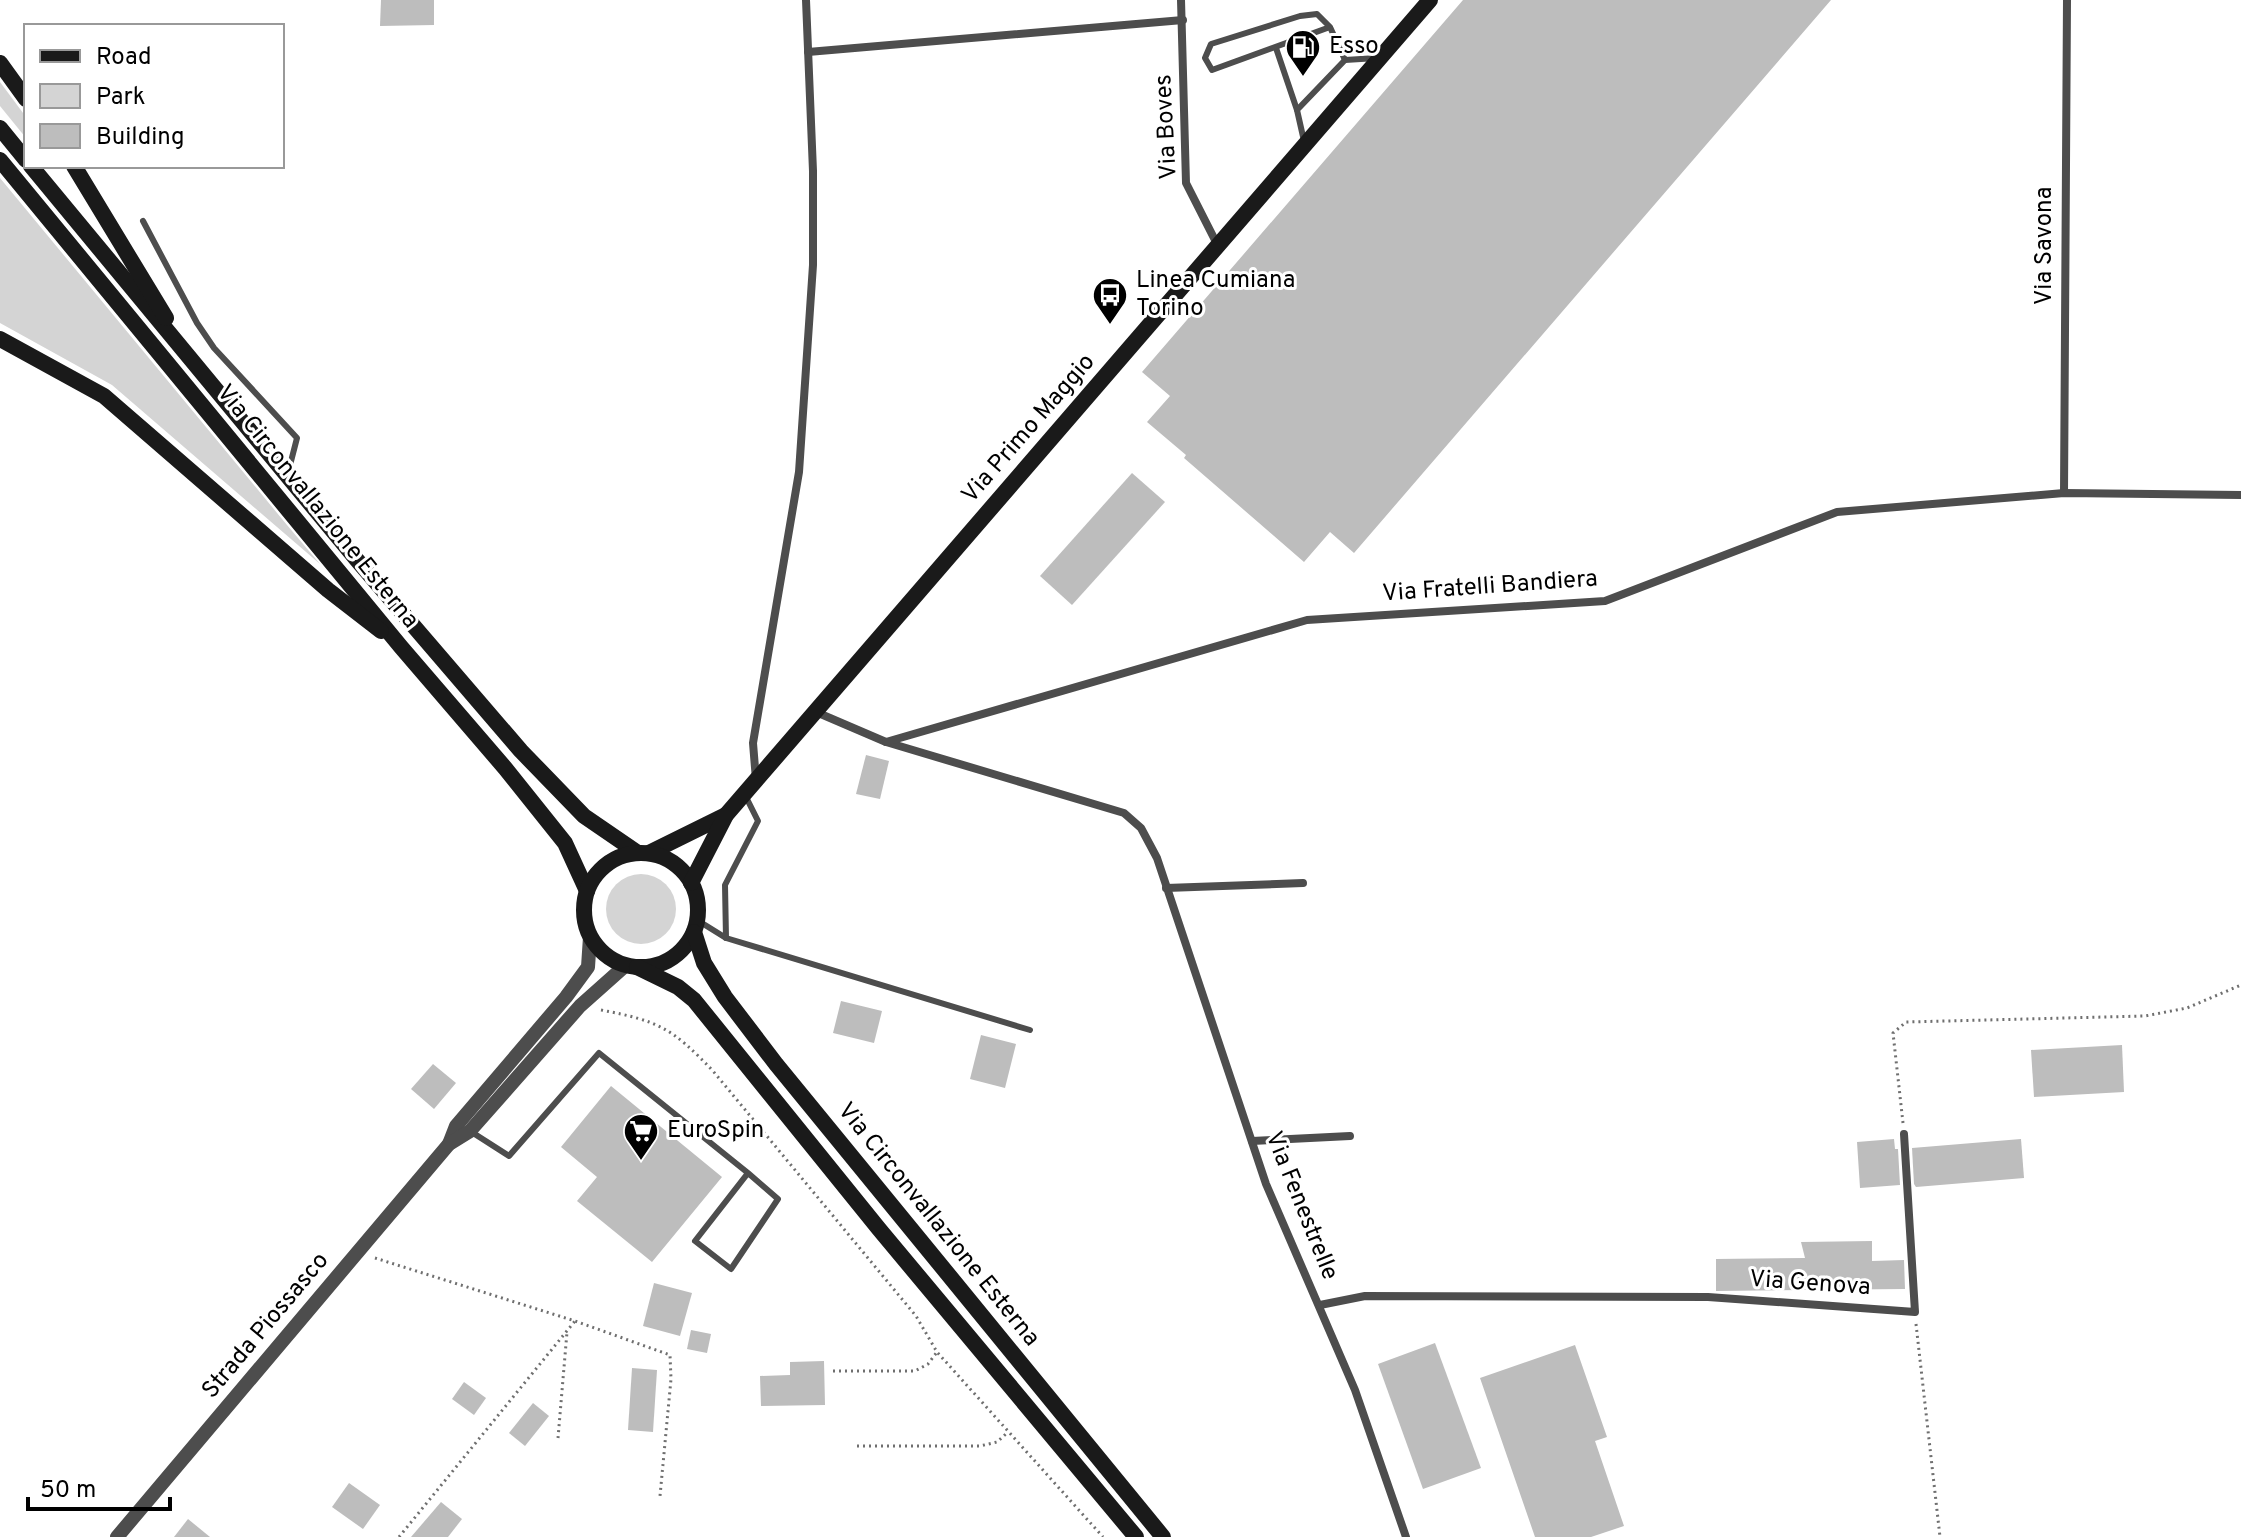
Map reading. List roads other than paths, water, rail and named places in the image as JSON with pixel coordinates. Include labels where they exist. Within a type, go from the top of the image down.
[{"type":"main road","name":"Via Primo Maggio","points":[[691,883],[726,815],[1430,0]]},
{"type":"main road","points":[[0,63],[24,96]]},
{"type":"main road","points":[[0,128],[24,158]]},
{"type":"main road","name":"Via Circonvallazione Esterna","points":[[0,160],[401,647],[505,768],[565,843],[587,891]]},
{"type":"main road","name":"Via Circonvallazione Esterna","points":[[33,168],[287,477],[521,751],[584,816],[644,853]]},
{"type":"main road","points":[[75,168],[193,364]]},
{"type":"main road","points":[[0,339],[104,396],[328,590],[401,647]]},
{"type":"main road","name":"Via Primo Maggio","points":[[644,853],[726,815]]},
{"type":"main road","points":[[644,853],[664,858],[678,866],[691,883],[698,901],[695,926],[687,944],[673,957],[650,966],[632,966],[603,953],[590,937],[583,908],[587,891],[597,873],[608,863],[644,853]]},
{"type":"main road","name":"Via Circonvallazione Esterna","points":[[695,926],[704,963],[725,997],[776,1064],[1163,1537]]},
{"type":"main road","name":"Via Circonvallazione Esterna","points":[[632,966],[678,987],[694,1000],[879,1229],[1136,1537]]},
{"type":"street","points":[[756,781],[753,743],[800,456],[813,265],[813,171],[806,0]]},
{"type":"street","name":"Via Boves","points":[[1181,0],[1186,183],[1218,246]]},
{"type":"street","name":"Via Savona","points":[[2064,493],[2067,0]]},
{"type":"street","points":[[808,52],[1183,20]]},
{"type":"street","name":"Via Fratelli Bandiera","points":[[886,742],[1307,620],[1605,601],[1837,512],[2064,493],[2241,495]]},
{"type":"street","name":"Via Fenestrelle","points":[[816,712],[886,742],[1124,813],[1141,828],[1157,858],[1266,1184],[1355,1390],[1406,1537]]},
{"type":"street","points":[[1166,888],[1303,883]]},
{"type":"street","name":"Strada Piossasco","points":[[449,1144],[456,1126],[588,967],[590,937]]},
{"type":"street","name":"Strada Piossasco","points":[[117,1537],[449,1144],[470,1131],[580,1006],[632,966]]},
{"type":"street","name":"Via Genova","points":[[1320,1305],[1365,1296],[1708,1297],[1915,1312],[1904,1134]]},
{"type":"street","points":[[1252,1141],[1350,1136]]},
{"type":"lane","points":[[1330,27],[1212,70],[1205,58],[1211,44],[1300,16],[1317,14],[1330,27],[1345,60]]},
{"type":"lane","points":[[1276,48],[1305,145]]},
{"type":"lane","points":[[1297,110],[1345,60],[1380,58]]},
{"type":"lane","name":"Via Circonvallazione Esterna","points":[[143,221],[197,323],[214,348],[297,438],[287,477]]},
{"type":"lane","points":[[726,938],[725,885],[758,821],[744,794]]},
{"type":"lane","points":[[695,926],[1030,1030]]},
{"type":"lane","points":[[470,1131],[509,1156],[599,1053],[748,1173],[778,1199],[731,1269],[695,1241],[748,1173]]},
{"type":"place","name":"Esso","points":[[1303,78]]},
{"type":"place","name":"Linea Cumiana Torino","points":[[1110,326]]},
{"type":"place","name":"EuroSpin","points":[[641,1162]]}]
